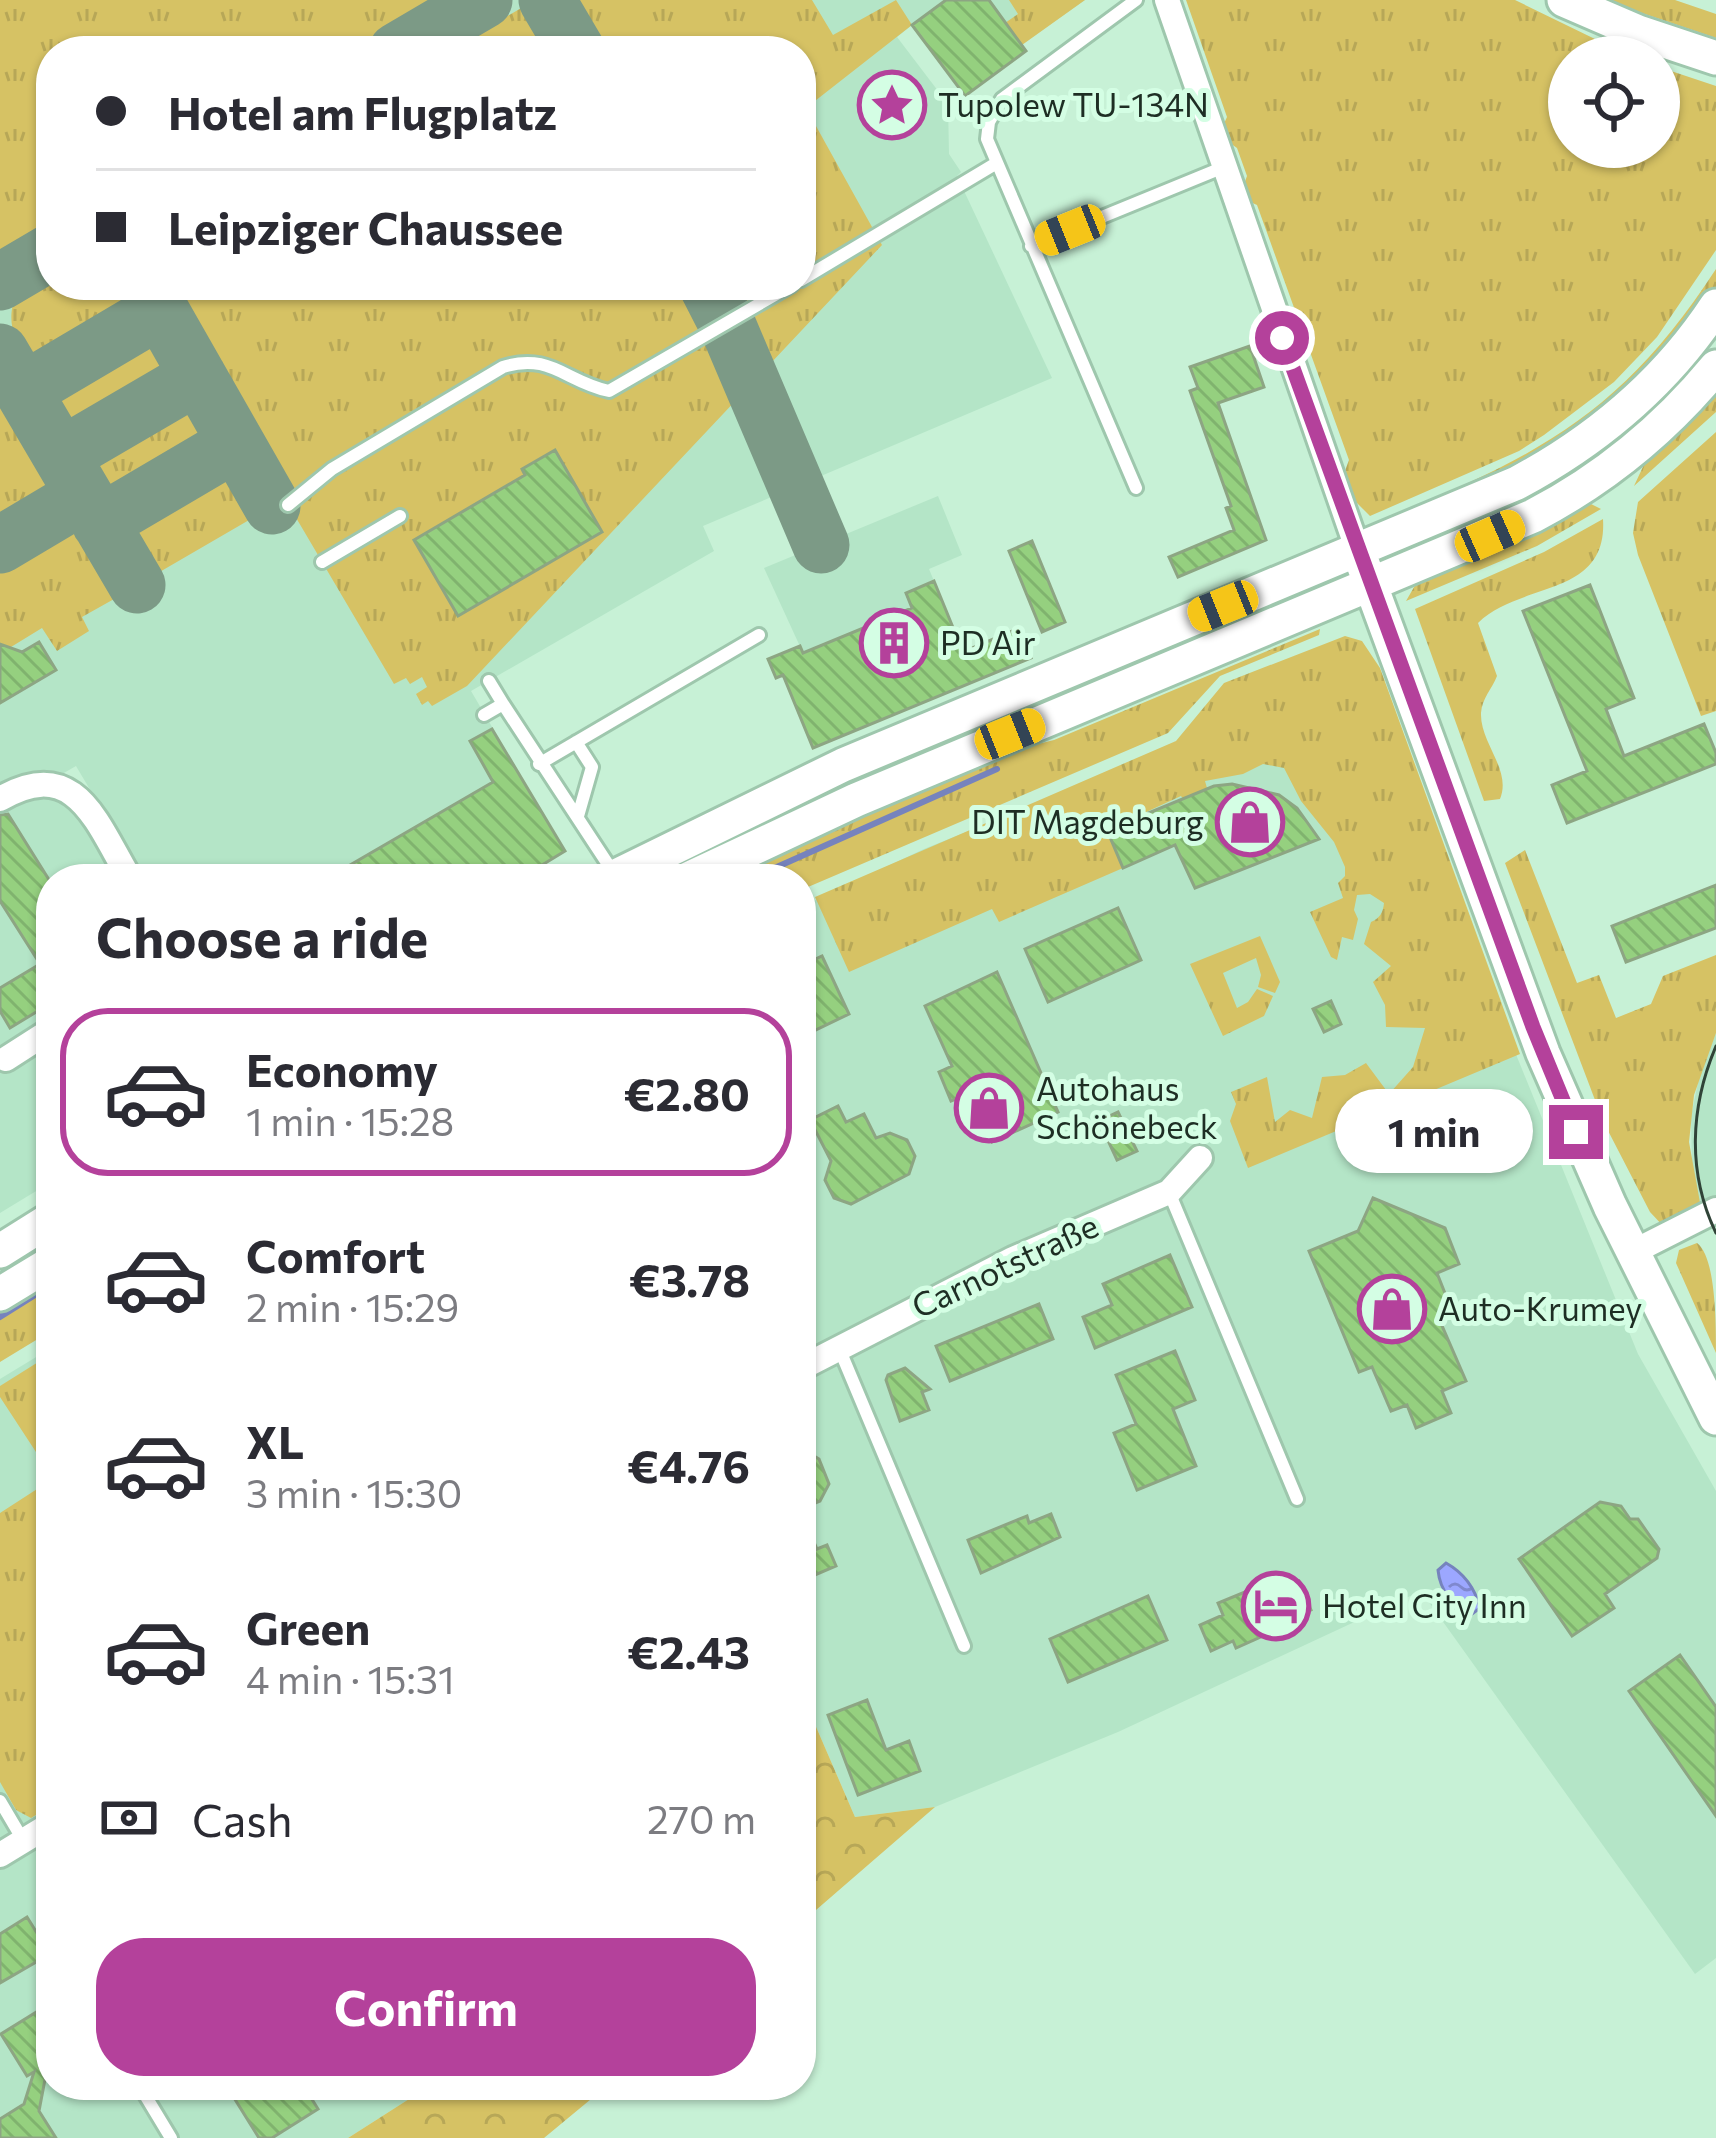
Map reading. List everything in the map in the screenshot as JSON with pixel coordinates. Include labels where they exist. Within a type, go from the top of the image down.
[{"type":"main road","points":[[1564,0],[1611,22],[1716,58]]},
{"type":"main road","points":[[641,864],[843,765],[1496,494],[1578,447],[1618,416],[1661,375],[1716,305]]},
{"type":"main road","points":[[720,864],[856,800],[1511,526],[1589,483],[1657,430],[1716,367]]},
{"type":"main road","points":[[1358,551],[1543,1053],[1633,1252],[1716,1418]]},
{"type":"main road","points":[[0,1251],[36,1228]]},
{"type":"main road","points":[[3,1286],[36,1270]]},
{"type":"street","points":[[1167,0],[1358,551]]},
{"type":"street","points":[[0,799],[33,784],[68,790],[83,802],[121,864]]},
{"type":"street","points":[[6,1059],[36,1040]]},
{"type":"street","name":"Carnotstraße","points":[[816,1359],[1013,1259],[1169,1192],[1200,1158]]},
{"type":"street","points":[[1633,1252],[1716,1210]]},
{"type":"street","points":[[0,1856],[36,1833]]},
{"type":"lane","points":[[1136,0],[1001,99],[988,129],[995,164],[1136,488]]},
{"type":"lane","points":[[816,271],[995,164]]},
{"type":"lane","points":[[1031,246],[1224,167]]},
{"type":"lane","points":[[288,505],[332,469],[503,368],[527,359],[609,392],[766,300]]},
{"type":"lane","points":[[322,562],[400,517]]},
{"type":"lane","points":[[539,764],[759,635]]},
{"type":"lane","points":[[489,681],[605,864]]},
{"type":"lane","points":[[484,715],[503,704]]},
{"type":"lane","points":[[576,742],[592,767],[578,816]]},
{"type":"lane","points":[[1169,1192],[1297,1499]]},
{"type":"lane","points":[[839,1346],[964,1646]]},
{"type":"lane","points":[[878,1439],[895,1432]]},
{"type":"lane","points":[[0,1801],[24,1841]]},
{"type":"lane","points":[[148,2100],[171,2138]]},
{"type":"shaded area","points":[[0,0],[1085,0],[1022,44],[1026,51],[965,96],[912,25],[897,37],[948,104],[949,154],[961,172],[957,176],[1052,378],[703,526],[714,551],[471,691],[565,851],[544,864],[134,864],[76,766],[29,793],[54,795],[77,812],[109,864],[36,864],[36,1191],[0,1213]]},
{"type":"shaded area","points":[[938,496],[962,555],[929,569],[934,581],[906,593],[912,608],[803,653],[764,568]]},
{"type":"shaded area","points":[[1228,686],[1515,1052],[1638,1354],[1716,1491],[1716,1958],[1695,1974],[1421,1591],[1118,1732],[935,1807],[855,1817],[816,1727],[816,900],[924,849],[1181,745]]},
{"type":"shaded area","points":[[1716,1033],[1716,1200],[1701,1208],[1692,1171],[1691,1116],[1700,1073]]},
{"type":"shaded area","points":[[36,1357],[36,2100],[408,2100],[348,2138],[0,2138],[0,1379]]},
{"type":"green space","points":[[0,0],[437,0],[375,36],[36,36],[36,234],[0,255]]},
{"type":"green space","points":[[535,0],[812,0],[833,35],[896,0],[912,25],[816,100],[816,36],[473,36]]},
{"type":"green space","points":[[1009,0],[1085,0],[1022,45],[1005,23],[1018,14]]},
{"type":"green space","points":[[1186,0],[1515,0],[1589,36],[1548,36],[1548,168],[1680,168],[1680,74],[1716,86],[1716,250],[1657,337],[1614,382],[1519,451],[1370,516],[1342,479],[1349,460],[1257,205],[1248,201],[1243,187],[1247,176],[1237,148],[1227,141],[1222,128],[1227,117]]},
{"type":"green space","points":[[1603,0],[1675,0],[1716,14],[1716,38]]},
{"type":"green space","points":[[816,126],[882,245],[467,686],[432,706],[428,701],[422,705],[416,694],[427,687],[422,677],[410,684],[406,678],[394,684],[285,499],[151,577],[24,357],[13,331],[13,304],[36,289],[36,300],[816,300]]},
{"type":"green space","points":[[1716,269],[1716,288],[1652,370],[1539,459],[1387,522],[1498,469],[1579,420],[1650,356]]},
{"type":"green space","points":[[0,382],[62,489],[0,525]]},
{"type":"green space","points":[[1716,385],[1716,412],[1634,486],[1648,456]]},
{"type":"green space","points":[[1716,432],[1716,711],[1701,716],[1633,533],[1638,502]]},
{"type":"green space","points":[[1585,501],[1601,509],[1537,546],[1406,601],[1417,582]]},
{"type":"green space","points":[[78,517],[123,594],[82,617],[89,631],[57,651],[42,628],[11,647],[0,647],[0,562]]},
{"type":"green space","points":[[1603,519],[1601,544],[1592,563],[1577,576],[1516,600],[1478,623],[1497,676],[1485,698],[1482,724],[1503,788],[1500,799],[1484,801],[1415,609],[1544,552]]},
{"type":"green space","points":[[1302,586],[1304,591],[1218,626],[1154,661],[696,864],[668,864],[792,800]]},
{"type":"green space","points":[[1320,629],[1319,635],[1220,676],[1168,733],[816,884],[816,864],[748,864],[986,757],[1054,740]]},
{"type":"green space","points":[[1345,636],[1362,641],[1380,668],[1520,1054],[1248,1168],[1230,1121],[1236,1104],[1231,1092],[1267,1077],[1275,1122],[1290,1110],[1312,1118],[1322,1077],[1345,1075],[1366,1063],[1389,1094],[1413,1067],[1425,1028],[1386,1027],[1385,1005],[1373,982],[1391,966],[1364,944],[1384,903],[1370,894],[1357,895],[1353,940],[1342,937],[1337,960],[1331,957],[1310,912],[1343,898],[1338,883],[1345,876],[1345,867],[1334,842],[1301,801],[1284,768],[1263,764],[1243,774],[1205,781],[1207,788],[1200,791],[1201,796],[1186,803],[1181,796],[1107,830],[1123,868],[999,922],[992,909],[849,972],[816,899],[1176,741],[1224,683]]},
{"type":"green space","points":[[1525,850],[1577,983],[1599,975],[1616,1018],[1651,1004],[1663,976],[1716,955],[1716,1033],[1694,1095],[1689,1142],[1701,1208],[1664,1227],[1650,1212],[1603,1121],[1505,863]]},
{"type":"green space","points":[[1260,936],[1280,982],[1275,993],[1258,987],[1261,975],[1256,958],[1223,973],[1237,1008],[1257,989],[1273,996],[1264,1016],[1223,1036],[1190,964]]},
{"type":"green space","points":[[1697,1243],[1711,1276],[1716,1353],[1676,1263],[1679,1250]]},
{"type":"green space","points":[[36,1284],[36,1340],[0,1362],[0,1307]]},
{"type":"green space","points":[[36,1363],[36,1452],[0,1397],[0,1386]]},
{"type":"green space","points":[[36,1490],[36,1815],[31,1818],[16,1810],[0,1782],[0,1513]]},
{"type":"green space","points":[[816,1727],[855,1817],[935,1807],[816,1910]]},
{"type":"green space","points":[[408,2100],[590,2100],[544,2138],[348,2138]]},
{"type":"water","points":[[1446,1563],[1475,1594],[1480,1608],[1472,1614],[1445,1591],[1438,1570]]},
{"type":"building","points":[[946,0],[989,0],[1026,51],[965,96],[912,25]]},
{"type":"building","points":[[1250,346],[1264,387],[1218,403],[1266,540],[1178,577],[1169,557],[1234,530],[1226,508],[1231,506],[1190,391],[1198,388],[1190,367]]},
{"type":"building","points":[[555,450],[602,532],[458,616],[414,540],[525,475],[522,469]]},
{"type":"building","points":[[1032,541],[1065,622],[1042,632],[1009,551]]},
{"type":"building","name":"PD Air","points":[[934,581],[963,652],[1017,629],[1031,658],[813,748],[783,675],[776,678],[768,659],[800,646],[803,653],[912,608],[906,593]]},
{"type":"building","points":[[1590,585],[1634,698],[1606,709],[1624,756],[1704,724],[1716,764],[1567,823],[1552,785],[1587,771],[1523,611]]},
{"type":"building","points":[[39,642],[56,670],[0,703],[0,644],[22,652]]},
{"type":"building","points":[[492,729],[565,851],[544,864],[352,864],[493,782],[470,741]]},
{"type":"building","points":[[1232,784],[1279,795],[1297,808],[1319,839],[1195,888],[1175,845],[1123,868],[1107,830],[1214,786]]},
{"type":"building","points":[[8,814],[39,864],[36,958],[0,901],[0,815]]},
{"type":"building","points":[[1716,885],[1716,928],[1626,962],[1612,926]]},
{"type":"building","points":[[1118,908],[1141,960],[1048,1002],[1025,949]]},
{"type":"building","points":[[822,956],[849,1014],[816,1030],[816,959]]},
{"type":"building","points":[[36,966],[36,1012],[10,1028],[0,1011],[0,988]]},
{"type":"building","points":[[997,972],[1058,1112],[992,1142],[970,1093],[951,1101],[939,1072],[952,1066],[925,1006]]},
{"type":"building","points":[[1331,1001],[1341,1024],[1324,1032],[1313,1009]]},
{"type":"building","points":[[838,1106],[846,1122],[864,1114],[876,1138],[890,1133],[907,1140],[915,1156],[909,1174],[851,1204],[834,1198],[825,1180],[831,1161],[816,1132],[816,1117]]},
{"type":"building","points":[[1118,1112],[1137,1151],[1117,1160],[1099,1121]]},
{"type":"building","name":"Auto-Krumey","points":[[1373,1198],[1445,1228],[1459,1264],[1437,1273],[1454,1316],[1440,1321],[1466,1381],[1442,1391],[1451,1413],[1416,1428],[1407,1405],[1391,1411],[1372,1367],[1359,1372],[1309,1251],[1358,1231]]},
{"type":"building","points":[[1170,1255],[1192,1307],[1095,1348],[1083,1317],[1112,1305],[1103,1284]]},
{"type":"building","points":[[1039,1304],[1053,1339],[950,1381],[936,1346]]},
{"type":"building","points":[[1175,1351],[1195,1400],[1173,1409],[1196,1466],[1137,1490],[1114,1433],[1136,1424],[1116,1375]]},
{"type":"building","points":[[905,1368],[930,1389],[922,1392],[929,1410],[900,1421],[886,1380]]},
{"type":"building","points":[[816,1457],[829,1484],[816,1503]]},
{"type":"building","points":[[1600,1502],[1621,1506],[1630,1519],[1638,1519],[1659,1549],[1657,1558],[1605,1594],[1614,1608],[1572,1636],[1519,1559]]},
{"type":"building","points":[[1051,1514],[1060,1537],[981,1573],[968,1540],[1027,1516],[1029,1523]]},
{"type":"building","points":[[827,1545],[836,1566],[816,1575],[816,1547]]},
{"type":"building","points":[[1299,1581],[1311,1610],[1236,1648],[1233,1641],[1211,1651],[1200,1625],[1223,1615],[1218,1603],[1245,1592],[1250,1602]]},
{"type":"building","points":[[1148,1596],[1167,1640],[1068,1682],[1050,1639]]},
{"type":"building","points":[[1680,1655],[1716,1707],[1716,1816],[1629,1691]]},
{"type":"building","points":[[867,1700],[886,1750],[909,1741],[920,1771],[858,1795],[828,1715]]},
{"type":"building","points":[[27,1917],[36,1931],[36,1962],[0,1983],[0,1934]]},
{"type":"building","points":[[36,2012],[36,2100],[41,2100],[39,2111],[56,2138],[0,2138],[0,2119],[24,2104],[34,2072],[27,2076],[1,2034]]},
{"type":"building","points":[[235,2100],[312,2100],[318,2109],[272,2138],[259,2138]]},
{"type":"waterway","points":[[784,864],[997,769]]},
{"type":"waterway","points":[[0,1317],[36,1294]]},
{"type":"taxiway","points":[[423,36],[484,0]]},
{"type":"taxiway","points":[[547,0],[568,36]]},
{"type":"taxiway","points":[[0,282],[36,261]]},
{"type":"taxiway","points":[[155,300],[272,506]]},
{"type":"taxiway","points":[[715,300],[821,545]]},
{"type":"taxiway","points":[[23,391],[160,310]]},
{"type":"taxiway","points":[[0,352],[137,585]]},
{"type":"taxiway","points":[[61,456],[198,376]]},
{"type":"taxiway","points":[[100,523],[236,443]]},
{"type":"taxiway","points":[[0,545],[84,495]]},
{"type":"tram line","points":[[1716,1046],[1701,1093],[1695,1140],[1700,1187],[1716,1233]]},
{"type":"place","name":"Tupolew TU-134N","points":[[892,105]]},
{"type":"place","name":"PD Air","points":[[894,643]]},
{"type":"place","name":"DIT Magdeburg","points":[[1250,822]]},
{"type":"place","name":"Autohaus Schönebeck","points":[[989,1108]]},
{"type":"place","name":"Auto-Krumey","points":[[1392,1309]]},
{"type":"place","name":"Hotel City Inn","points":[[1276,1606]]},
{"type":"route","points":[[1282,338],[1533,1027],[1576,1132]]}]
